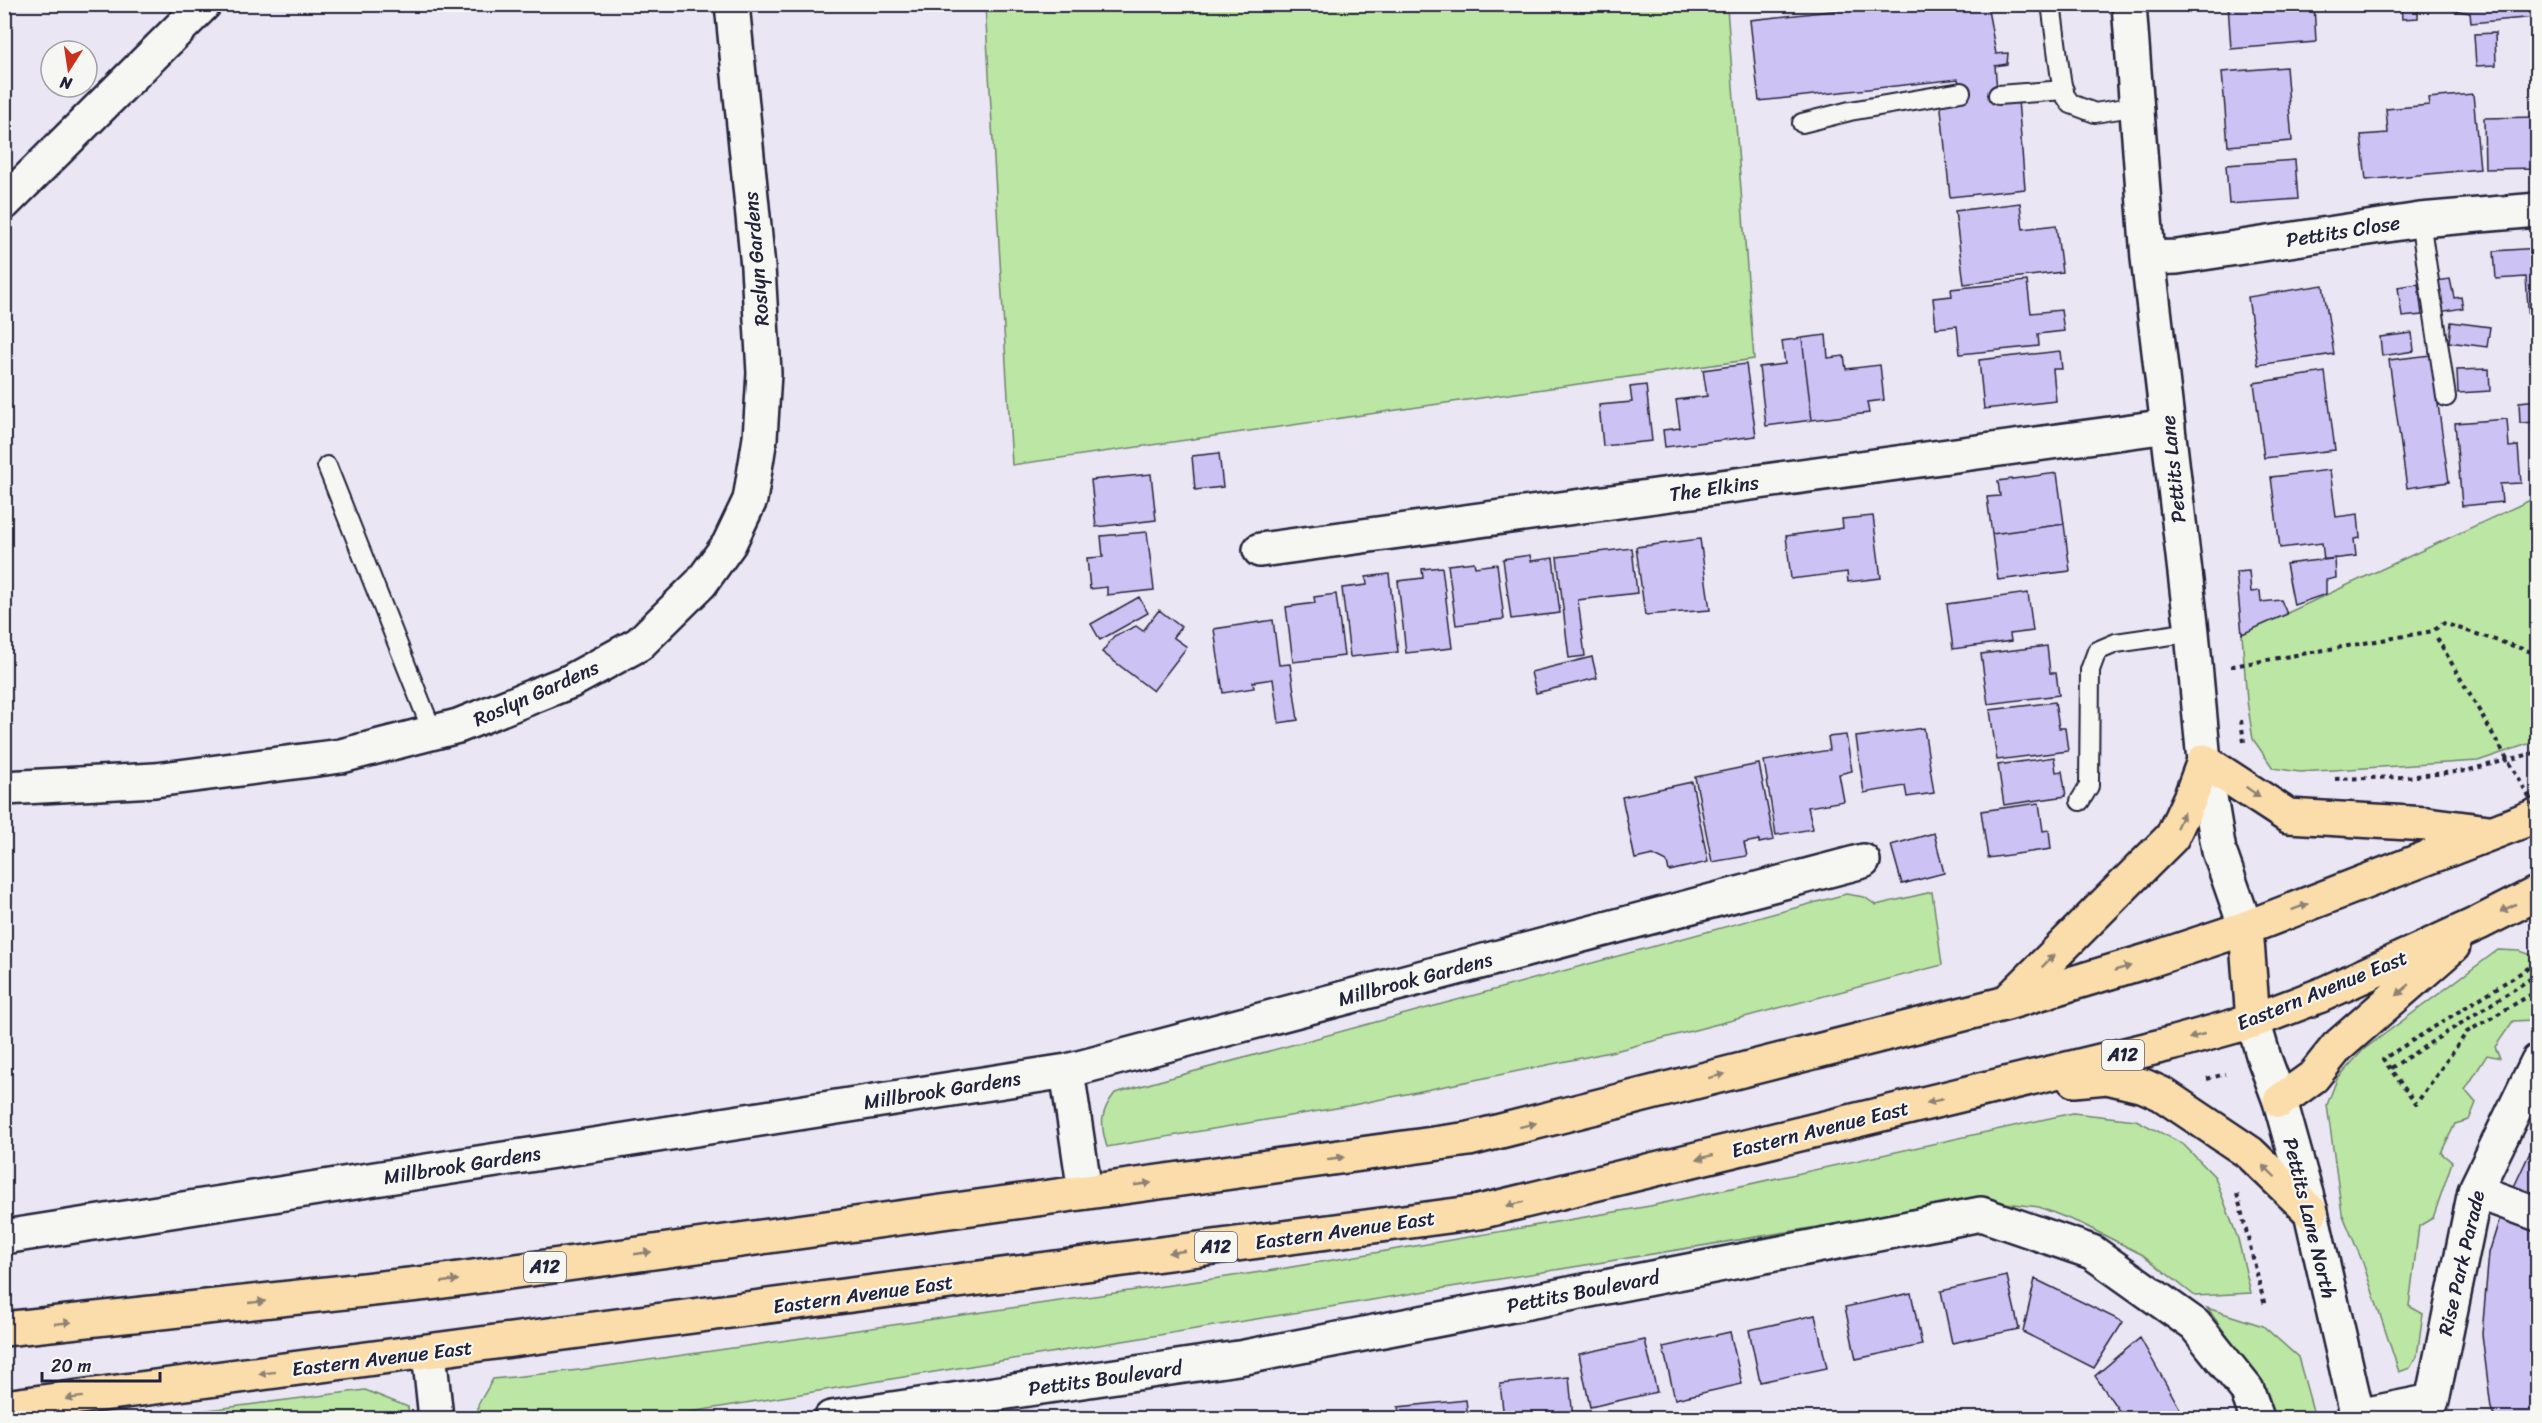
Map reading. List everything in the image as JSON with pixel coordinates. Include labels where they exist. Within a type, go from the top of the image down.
[{"type":"highway","points":[[2007,1003],[2172,837],[2204,761],[2288,816],[2427,824],[2493,833]]},
{"type":"highway","name":"A12","points":[[4,1329],[437,1282],[1470,1139],[2007,1003],[2246,928],[2493,833],[2538,813]]},
{"type":"highway","name":"Eastern Avenue East","points":[[4,1407],[1479,1212],[1992,1088],[2253,1021],[2321,994],[2479,923],[2538,893]]},
{"type":"highway","points":[[2280,1101],[2313,1077],[2337,1047],[2479,923]]},
{"type":"highway","points":[[2246,928],[2253,1021]]},
{"type":"highway","points":[[1992,1088],[2108,1077],[2144,1086],[2162,1094],[2250,1153],[2311,1212]]},
{"type":"street","points":[[4,202],[204,4]]},
{"type":"street","name":"Roslyn Gardens","points":[[4,788],[155,780],[341,756],[458,726],[572,681],[639,644],[701,583],[729,544],[750,500],[760,438],[764,373],[758,267],[732,4]]},
{"type":"street","name":"Pettits Lane","points":[[2128,4],[2148,258],[2192,632],[2204,761],[2219,851],[2246,928]]},
{"type":"street","name":"Pettits Close","points":[[2148,258],[2177,257],[2420,220],[2538,210]]},
{"type":"street","name":"The Elkins","points":[[1260,550],[2168,426]]},
{"type":"street","name":"Millbrook Gardens","points":[[4,1237],[1067,1071],[1863,861]]},
{"type":"street","name":"Pettits Lane North","points":[[2253,1021],[2280,1101],[2311,1212],[2358,1417]]},
{"type":"street","name":"Rise Park Parade","points":[[2358,1417],[2432,1401],[2475,1191],[2538,1061]]},
{"type":"street","points":[[1067,1071],[1085,1192]]},
{"type":"street","points":[[2475,1191],[2538,1214]]},
{"type":"street","name":"Pettits Boulevard","points":[[831,1419],[1245,1357],[1980,1214],[2092,1252],[2195,1325],[2247,1390],[2257,1419]]},
{"type":"street","points":[[429,1352],[436,1419]]},
{"type":"lane","points":[[2052,11],[2064,90],[2071,104],[2096,113],[2137,106]]},
{"type":"lane","points":[[1998,95],[2064,90]]},
{"type":"lane","points":[[1802,123],[1850,111],[1961,92]]},
{"type":"lane","points":[[2420,220],[2446,398]]},
{"type":"lane","points":[[327,466],[433,733]]},
{"type":"lane","points":[[2080,801],[2089,786],[2090,670],[2097,651],[2116,643],[2192,632]]},
{"type":"path","points":[[2235,677],[2233,666],[2433,631],[2443,623],[2538,654]]},
{"type":"path","points":[[2433,631],[2538,813]]},
{"type":"path","points":[[2239,710],[2244,743]]},
{"type":"path","points":[[2334,779],[2406,777],[2465,771],[2538,752]]},
{"type":"path","points":[[2532,994],[2468,1032],[2416,1104],[2382,1059],[2538,962]]},
{"type":"path","points":[[2391,1068],[2538,974]]},
{"type":"path","points":[[2234,1188],[2265,1306]]},
{"type":"green space","points":[[985,5],[1749,5],[1727,8],[1754,359],[1012,465]]},
{"type":"green space","points":[[2537,497],[2537,741],[2478,761],[2300,772],[2273,768],[2253,739],[2247,701],[2242,634]]},
{"type":"green space","points":[[1932,892],[1942,965],[1615,1051],[1348,1106],[1107,1147],[1102,1125],[1103,1118],[1106,1106],[1115,1093],[1846,894],[1864,897],[1876,905]]},
{"type":"green space","points":[[2498,950],[2520,951],[2537,957],[2537,1016],[2532,1020],[2513,1021],[2495,1047],[2500,1058],[2487,1055],[2465,1090],[2476,1103],[2469,1120],[2455,1124],[2441,1153],[2452,1162],[2433,1218],[2419,1226],[2409,1306],[2423,1314],[2417,1356],[2410,1368],[2399,1372],[2363,1263],[2342,1213],[2327,1105],[2337,1079],[2363,1050]]},
{"type":"green space","points":[[2073,1113],[2136,1120],[2183,1144],[2215,1177],[2238,1239],[2251,1293],[2195,1296],[2143,1255],[2082,1224],[2039,1207],[1981,1200],[654,1418],[478,1418],[478,1405],[493,1379],[579,1370],[1268,1271],[1650,1206]]},
{"type":"green space","points":[[2207,1308],[2263,1326],[2298,1357],[2315,1418],[2265,1418],[2242,1360]]},
{"type":"green space","points":[[365,1390],[408,1407],[409,1418],[145,1418]]},
{"type":"building","points":[[1894,4],[1987,4],[1996,54],[2008,53],[2007,64],[1995,66],[1998,102],[2018,100],[2025,189],[1950,197],[1940,99],[1963,97],[1958,79],[1759,101],[1750,20]]},
{"type":"building","points":[[2228,4],[2314,4],[2316,42],[2231,49]]},
{"type":"building","points":[[2401,4],[2418,4],[2418,18],[2402,19]]},
{"type":"building","points":[[2534,4],[2535,17],[2471,23],[2470,13],[2454,10],[2446,5]]},
{"type":"building","points":[[2495,33],[2496,65],[2476,66],[2474,34]]},
{"type":"building","points":[[2286,67],[2292,141],[2228,146],[2222,72]]},
{"type":"building","points":[[2473,94],[2480,169],[2366,180],[2361,135],[2388,133],[2386,109],[2429,105],[2428,98]]},
{"type":"building","points":[[2538,117],[2538,168],[2485,169],[2484,118]]},
{"type":"building","points":[[2295,160],[2298,199],[2229,204],[2226,165]]},
{"type":"building","points":[[2020,203],[2023,229],[2056,225],[2062,272],[1964,284],[1955,211]]},
{"type":"building","points":[[2538,248],[2538,337],[2530,338],[2526,277],[2496,279],[2494,251]]},
{"type":"building","points":[[2450,279],[2454,298],[2461,297],[2463,308],[2440,312],[2435,281]]},
{"type":"building","points":[[2027,281],[2031,313],[2061,310],[2064,331],[2038,334],[2039,346],[1960,354],[1957,326],[1936,328],[1933,298],[1952,296],[1951,289]]},
{"type":"building","points":[[2418,284],[2422,315],[2402,317],[2398,287]]},
{"type":"building","points":[[2323,285],[2334,354],[2258,365],[2248,297]]},
{"type":"building","points":[[2451,322],[2490,327],[2487,347],[2449,342]]},
{"type":"building","points":[[2412,333],[2414,351],[2382,356],[2380,337]]},
{"type":"building","points":[[1826,335],[1828,358],[1844,356],[1846,369],[1880,365],[1884,400],[1867,402],[1869,413],[1812,420],[1802,338]]},
{"type":"building","points":[[1802,338],[1812,420],[1766,426],[1759,367],[1785,364],[1782,341]]},
{"type":"building","points":[[2060,351],[2062,369],[2053,369],[2056,401],[1984,409],[1979,360]]},
{"type":"building","points":[[2431,355],[2449,482],[2407,488],[2389,360]]},
{"type":"building","points":[[1746,364],[1756,436],[1665,447],[1663,430],[1680,428],[1676,400],[1707,396],[1703,370]]},
{"type":"building","points":[[2489,369],[2490,391],[2458,393],[2457,370]]},
{"type":"building","points":[[2325,372],[2335,450],[2264,458],[2254,383]]},
{"type":"building","points":[[1646,385],[1652,441],[1603,446],[1599,405],[1632,402],[1630,387]]},
{"type":"building","points":[[2538,400],[2538,422],[2520,423],[2519,402]]},
{"type":"building","points":[[2507,419],[2509,447],[2518,446],[2521,483],[2500,484],[2502,502],[2462,506],[2455,423]]},
{"type":"building","points":[[1219,453],[1223,487],[1195,490],[1192,456]]},
{"type":"building","points":[[2330,470],[2336,517],[2358,514],[2360,538],[2354,539],[2356,556],[2324,560],[2322,543],[2280,548],[2271,477]]},
{"type":"building","points":[[2057,473],[2064,524],[1992,534],[1987,497],[2000,496],[1998,481]]},
{"type":"building","points":[[1151,474],[1156,520],[1096,527],[1091,480]]},
{"type":"building","points":[[1873,516],[1881,578],[1848,582],[1847,572],[1791,579],[1786,536],[1843,528],[1842,519]]},
{"type":"building","points":[[2064,524],[2070,571],[1998,580],[1992,534]]},
{"type":"building","points":[[1147,532],[1154,590],[1107,595],[1107,587],[1090,589],[1087,558],[1103,557],[1101,536]]},
{"type":"building","points":[[1700,539],[1710,610],[1645,615],[1636,547]]},
{"type":"building","points":[[1632,548],[1637,593],[1578,600],[1585,656],[1569,658],[1557,557]]},
{"type":"building","points":[[1530,555],[1531,561],[1553,558],[1560,613],[1511,619],[1503,559]]},
{"type":"building","points":[[2335,558],[2336,578],[2326,580],[2326,594],[2294,605],[2286,564]]},
{"type":"building","points":[[1474,562],[1475,567],[1497,564],[1504,619],[1456,625],[1448,565]]},
{"type":"building","points":[[1442,567],[1452,648],[1406,653],[1398,581],[1423,578],[1422,569]]},
{"type":"building","points":[[2249,571],[2251,592],[2260,591],[2261,602],[2281,600],[2287,614],[2242,634],[2236,572]]},
{"type":"building","points":[[1389,574],[1398,652],[1350,657],[1342,588],[1367,585],[1366,577]]},
{"type":"building","points":[[2028,593],[2033,631],[2010,634],[2011,641],[1953,649],[1947,604]]},
{"type":"building","points":[[1336,594],[1344,656],[1293,662],[1286,607],[1315,603],[1314,597]]},
{"type":"building","points":[[1139,597],[1148,613],[1100,640],[1091,624]]},
{"type":"building","points":[[1159,610],[1181,627],[1173,637],[1187,647],[1153,691],[1102,652],[1114,636],[1136,626],[1143,631]]},
{"type":"building","points":[[1273,620],[1279,665],[1290,664],[1298,720],[1279,723],[1273,679],[1253,682],[1254,688],[1223,693],[1214,629]]},
{"type":"building","points":[[2047,646],[2050,673],[2056,673],[2059,695],[1988,704],[1981,654]]},
{"type":"building","points":[[1592,657],[1597,678],[1536,693],[1531,672]]},
{"type":"building","points":[[2055,702],[2059,728],[2065,728],[2068,751],[1997,760],[1990,710]]},
{"type":"building","points":[[1924,728],[1934,793],[1907,797],[1905,786],[1864,793],[1856,737]]},
{"type":"building","points":[[1846,735],[1852,771],[1839,774],[1844,801],[1808,807],[1813,829],[1776,835],[1764,761],[1830,750],[1828,737]]},
{"type":"building","points":[[2054,757],[2056,772],[2062,771],[2066,796],[2004,805],[1998,765]]},
{"type":"building","points":[[1759,764],[1774,840],[1744,843],[1747,856],[1712,862],[1695,777]]},
{"type":"building","points":[[1692,782],[1708,862],[1669,871],[1667,862],[1653,855],[1635,859],[1622,797]]},
{"type":"building","points":[[2039,803],[2043,831],[2049,830],[2051,849],[1988,858],[1981,811]]},
{"type":"building","points":[[1934,833],[1944,873],[1902,884],[1891,845]]},
{"type":"building","points":[[2538,1135],[2538,1200],[2512,1191]]},
{"type":"building","points":[[2502,1211],[2538,1221],[2538,1418],[2495,1418],[2491,1408],[2482,1334],[2489,1253]]},
{"type":"building","points":[[2007,1276],[2019,1329],[1952,1343],[1941,1291]]},
{"type":"building","points":[[2035,1279],[2123,1322],[2094,1368],[2023,1332]]},
{"type":"building","points":[[1911,1293],[1922,1345],[1856,1359],[1845,1307]]},
{"type":"building","points":[[1815,1315],[1827,1368],[1760,1382],[1749,1330]]},
{"type":"building","points":[[1730,1332],[1742,1384],[1675,1399],[1663,1347]]},
{"type":"building","points":[[2140,1338],[2184,1416],[2181,1418],[2124,1418],[2095,1376]]},
{"type":"building","points":[[1645,1340],[1657,1392],[1590,1407],[1579,1354]]},
{"type":"building","points":[[1569,1377],[1573,1418],[1504,1418],[1500,1384]]},
{"type":"building","points":[[1466,1400],[1468,1418],[1400,1418],[1398,1407]]}]
